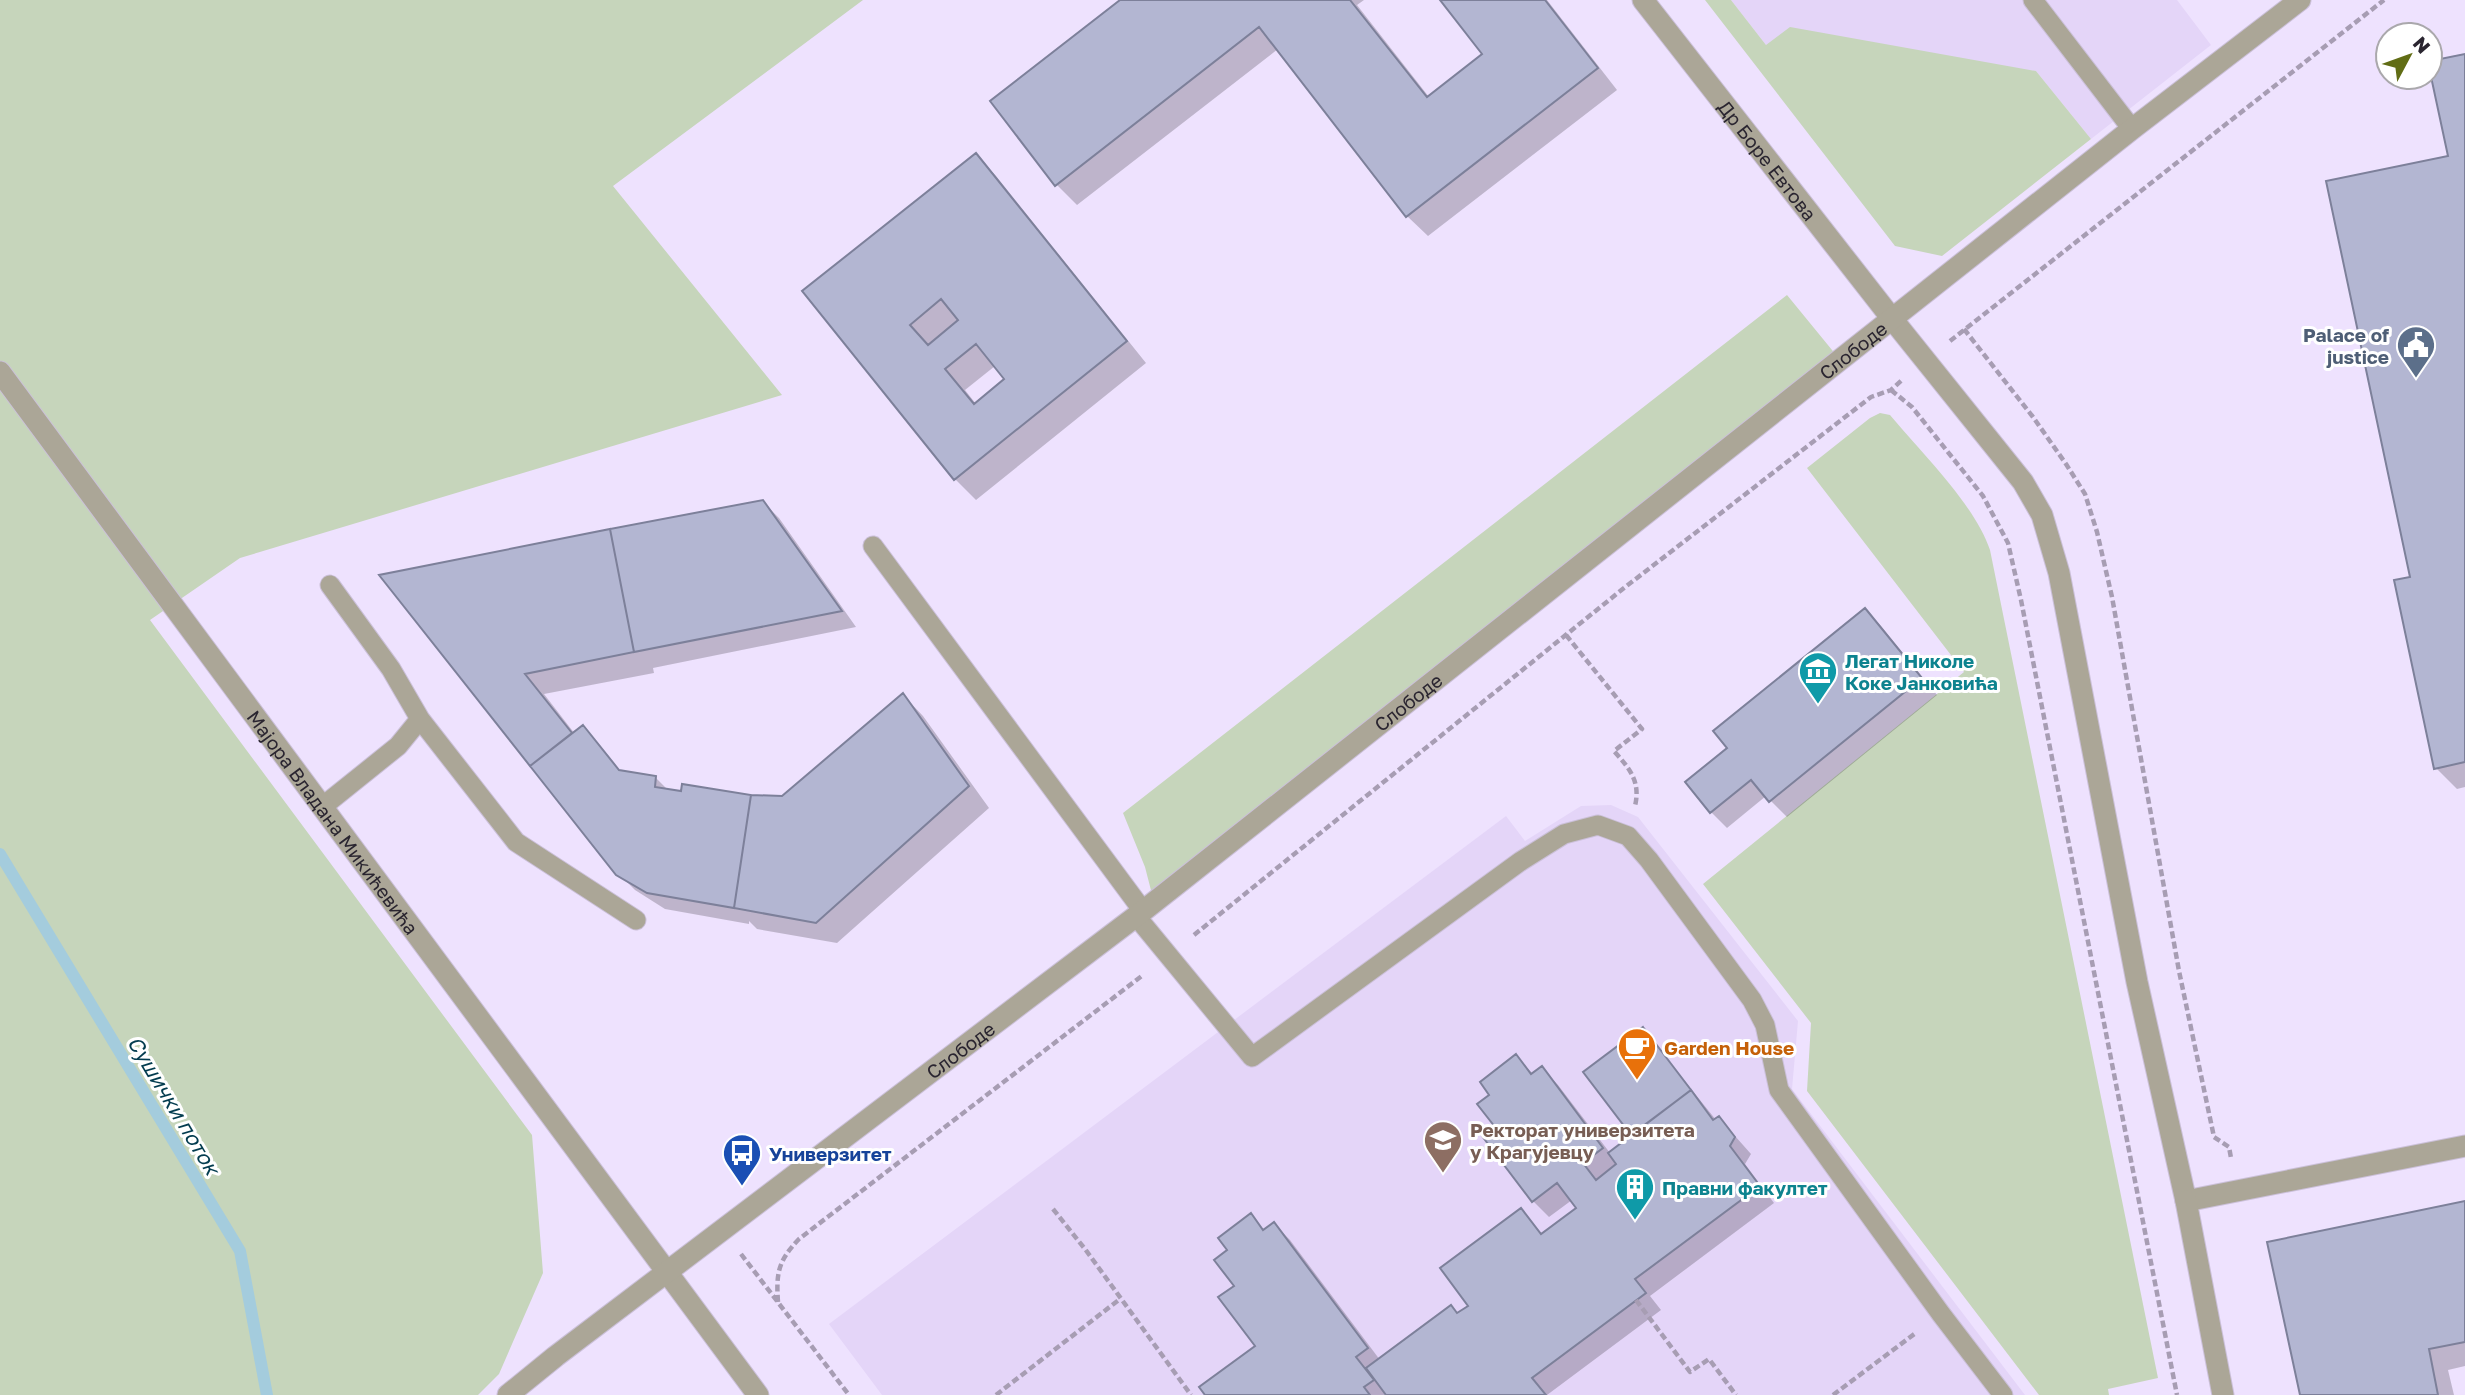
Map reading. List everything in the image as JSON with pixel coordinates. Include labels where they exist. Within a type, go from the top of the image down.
[{"type":"street","name":"Др Боре Евтова","points":[[1643,0],[2023,482],[2050,534],[2137,982],[2186,1200],[2223,1395]]},
{"type":"street","name":"Слободе","points":[[508,1395],[1140,913],[2132,129],[2300,0]]},
{"type":"street","name":"Мајора Владана Микићевића","points":[[0,372],[758,1395]]},
{"type":"street","points":[[2186,1200],[2465,1146]]},
{"type":"lane","points":[[2031,0],[2132,129]]},
{"type":"lane","points":[[873,546],[1140,913],[1168,956],[1252,1057],[1521,861],[1564,834],[1598,825],[1628,836],[1649,860],[1752,1000],[1765,1025],[1779,1090],[2003,1395]]},
{"type":"lane","points":[[330,585],[391,669],[420,719],[516,842],[636,920]]},
{"type":"lane","points":[[322,807],[398,746],[420,719]]},
{"type":"path","points":[[778,1302],[776,1276],[785,1254],[799,1239],[1168,956],[1566,635],[1871,397],[1891,390],[1964,329],[2384,0]]},
{"type":"path","points":[[1964,329],[2033,416],[2066,464],[2085,494],[2098,532],[2179,971],[2214,1137],[2229,1147],[2238,1191]]},
{"type":"path","points":[[1891,390],[1912,407],[1983,496],[2008,543],[2177,1395]]},
{"type":"path","points":[[1566,635],[1642,729],[1614,751],[1633,771],[1637,799],[1628,836]]},
{"type":"path","points":[[1053,1209],[1191,1395]]},
{"type":"path","points":[[723,1231],[849,1395]]},
{"type":"path","points":[[996,1395],[1120,1298]]},
{"type":"path","points":[[1636,1300],[1690,1372],[1709,1359],[1736,1395]]},
{"type":"path","points":[[1833,1395],[1941,1314]]},
{"type":"shaded area","points":[[1731,0],[2177,0],[2211,45],[2091,139],[2036,71],[1766,45]]},
{"type":"shaded area","name":"Ректорат универзитета у Крагујевцу","points":[[1611,805],[1638,817],[1798,1021],[1792,1089],[2025,1395],[882,1395],[829,1324],[1506,816],[1525,841],[1581,806]]},
{"type":"green space","points":[[0,0],[863,0],[613,186],[782,395],[240,558],[150,620],[532,1135],[543,1273],[499,1374],[478,1395],[0,1395]]},
{"type":"green space","points":[[1705,0],[1731,0],[1766,45],[1790,27],[2036,71],[2091,139],[1942,256],[1895,246]]},
{"type":"green space","points":[[1787,295],[1841,361],[1154,902],[1145,867],[1123,813]]},
{"type":"green space","points":[[1880,413],[1890,415],[1960,497],[1983,533],[1990,550],[2158,1378],[2108,1389],[2109,1395],[2039,1395],[1807,1091],[1811,1023],[1703,884],[1964,672],[1807,468]]},
{"type":"building","points":[[1120,0],[1350,0],[1427,97],[1482,54],[1440,0],[1545,0],[1598,68],[1406,217],[1259,27],[1055,186],[990,101]]},
{"type":"building","name":"Palace of justice","points":[[2465,54],[2465,762],[2434,769],[2394,580],[2410,577],[2326,181],[2448,156],[2434,91],[2444,91],[2444,58]]},
{"type":"building","points":[[976,153],[1127,341],[954,480],[802,291]],"holes":[[[941,299],[958,320],[928,345],[910,325]],[[976,344],[1004,379],[974,404],[945,369]]]},
{"type":"building","points":[[763,500],[842,611],[634,652],[610,529]]},
{"type":"building","points":[[610,529],[634,652],[525,674],[572,733],[530,766],[379,575]]},
{"type":"building","name":"Легат Николе Коке Јанковића","points":[[1865,608],[1922,678],[1769,802],[1751,780],[1710,813],[1685,782],[1727,748],[1713,731]]},
{"type":"building","points":[[903,693],[969,786],[816,923],[734,908],[751,795],[782,796]]},
{"type":"building","points":[[583,725],[619,770],[656,776],[655,787],[681,791],[682,784],[751,795],[734,908],[647,893],[616,875],[530,766]]},
{"type":"building","name":"Garden House","points":[[1643,1027],[1691,1090],[1631,1135],[1583,1072]]},
{"type":"building","name":"Правни факултет","points":[[1516,1054],[1531,1074],[1542,1066],[1603,1148],[1583,1163],[1596,1180],[1616,1164],[1608,1153],[1691,1090],[1713,1120],[1719,1116],[1735,1137],[1730,1146],[1760,1186],[1635,1279],[1646,1293],[1532,1378],[1546,1395],[1386,1395],[1366,1368],[1451,1305],[1457,1313],[1468,1306],[1440,1268],[1521,1208],[1541,1234],[1576,1208],[1557,1183],[1532,1202],[1482,1136],[1495,1127],[1477,1104],[1489,1095],[1480,1082]]},
{"type":"building","points":[[2465,1201],[2465,1342],[2429,1349],[2438,1395],[2300,1395],[2267,1242]]},
{"type":"building","points":[[1251,1213],[1263,1230],[1274,1222],[1368,1348],[1356,1357],[1374,1380],[1364,1387],[1370,1395],[1205,1395],[1199,1387],[1255,1346],[1218,1297],[1234,1286],[1214,1260],[1227,1250],[1218,1238]]},
{"type":"waterway","name":"Сушички поток","points":[[0,854],[240,1251],[267,1395]]},
{"type":"place","name":"Palace of justice","points":[[2416,379]]},
{"type":"place","name":"Легат Николе Коке Јанковића","points":[[1818,705]]},
{"type":"place","name":"Garden House","points":[[1637,1081]]},
{"type":"place","name":"Ректорат универзитета у Крагујевцу","points":[[1443,1174]]},
{"type":"place","name":"Универзитет","points":[[742,1187]]},
{"type":"place","name":"Правни факултет","points":[[1635,1221]]}]
